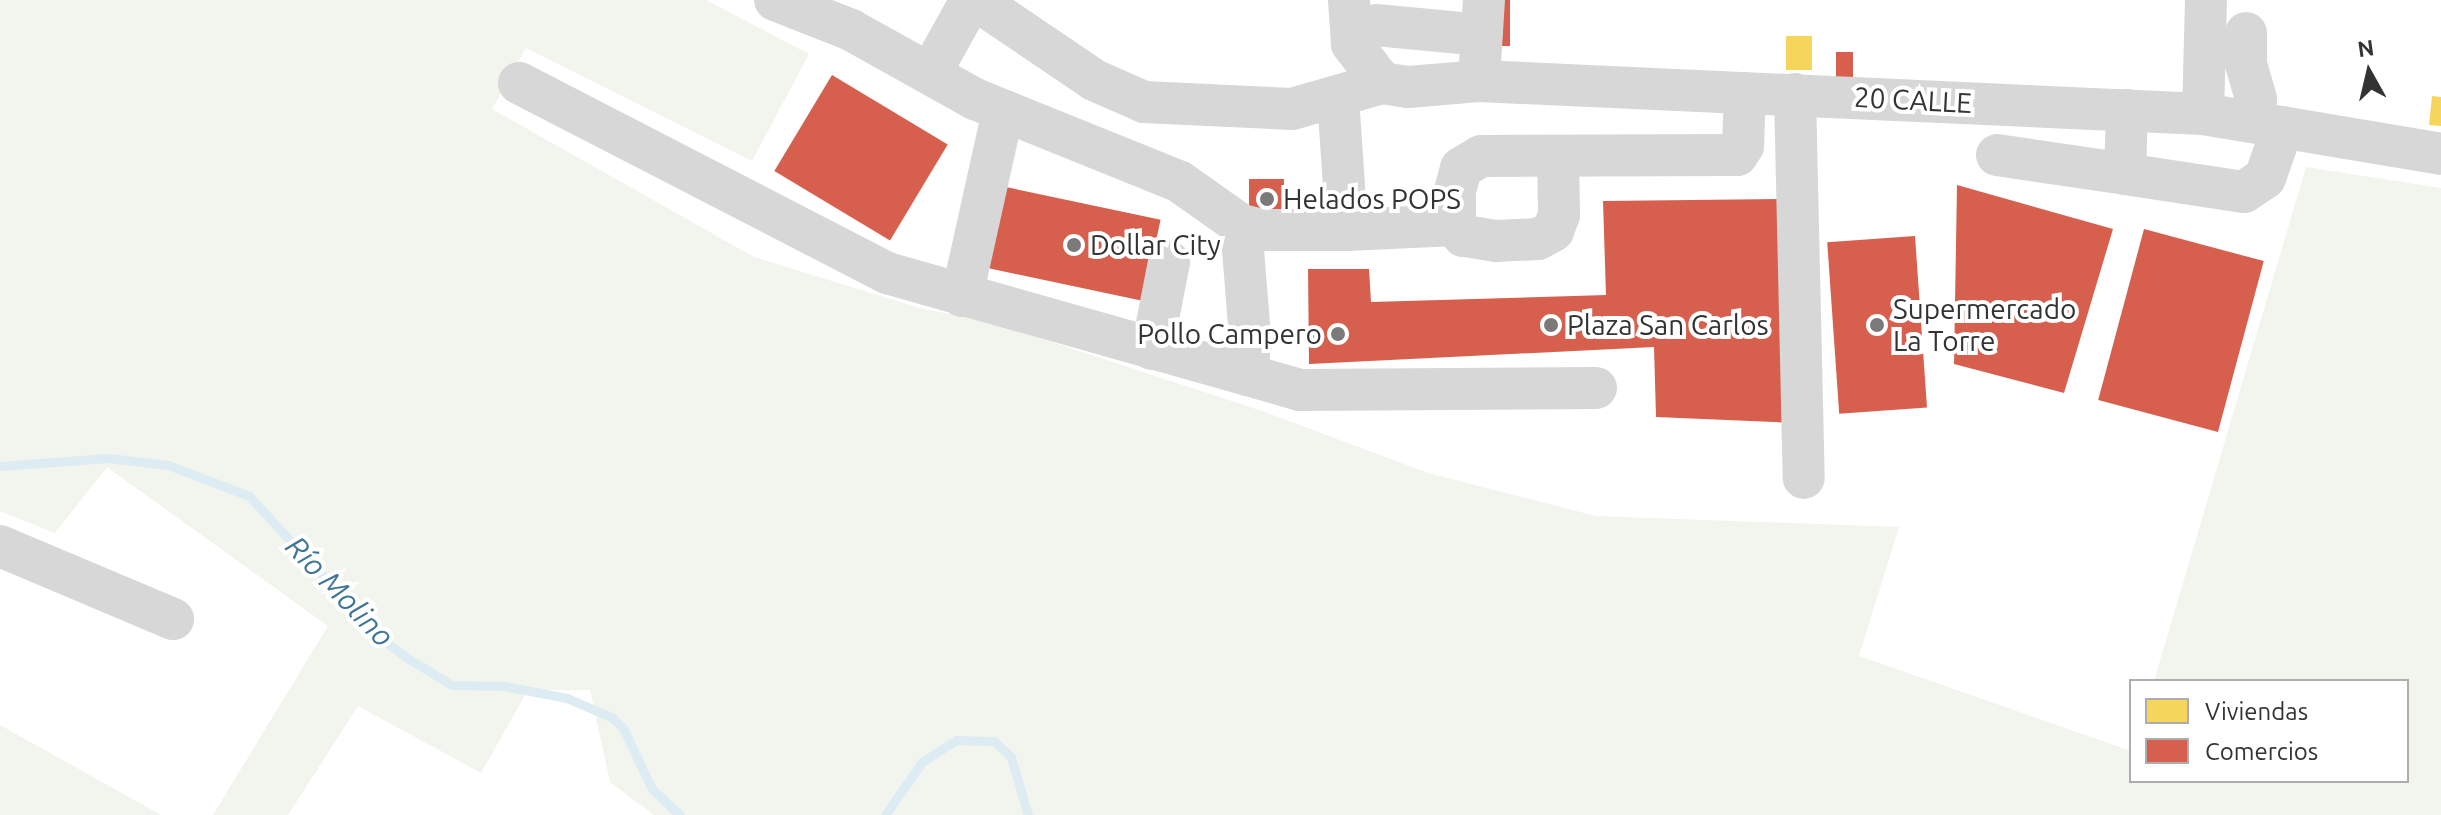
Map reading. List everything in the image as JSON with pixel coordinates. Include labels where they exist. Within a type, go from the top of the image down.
[{"type":"street","points":[[775,0],[851,30],[1003,111],[1180,182],[1241,225],[1262,230],[1455,225]]},
{"type":"street","points":[[931,72],[974,0],[1094,80],[1144,102],[1292,109],[1338,97],[1377,79],[1352,44],[1368,8],[1483,18],[1479,81]]},
{"type":"street","points":[[2203,114],[2206,0]]},
{"type":"street","points":[[1997,155],[2244,192],[2265,178],[2269,125],[2256,99],[2246,64],[2246,33]]},
{"type":"street","name":"20 CALLE","points":[[1377,79],[1408,87],[1479,81],[2203,114],[2441,154]]},
{"type":"street","points":[[519,83],[887,273],[962,296],[1300,390],[1596,388]]},
{"type":"street","points":[[1558,156],[1559,215],[1553,231],[1538,239],[1476,241],[1463,236],[1455,225],[1461,168],[1481,156],[1737,155],[1743,146],[1745,93]]},
{"type":"street","points":[[1795,94],[1804,478]]},
{"type":"street","points":[[1338,97],[1347,230]]},
{"type":"street","points":[[2125,174],[2127,110]]},
{"type":"street","points":[[962,296],[1003,111]]},
{"type":"street","points":[[1241,225],[1250,337],[1248,375]]},
{"type":"street","points":[[1152,349],[1169,262]]},
{"type":"street","points":[[0,546],[173,619]]},
{"type":"shaded area","points":[[0,0],[706,0],[809,54],[752,161],[526,48],[492,109],[754,257],[923,309],[988,321],[1262,411],[1428,473],[1596,516],[1899,527],[1859,656],[2129,750],[2129,783],[2409,783],[2409,679],[2155,679],[2306,167],[2441,188],[2441,815],[654,815],[610,782],[590,690],[528,690],[481,773],[358,706],[288,815],[213,815],[328,626],[107,467],[55,533],[0,511]]},
{"type":"shaded area","points":[[0,725],[161,815],[0,815]]},
{"type":"building: Viviendas","points":[[1786,36],[1812,36],[1812,70],[1786,70]]},
{"type":"building: Viviendas","points":[[2432,96],[2441,97],[2441,126],[2429,125]]},
{"type":"building: Comercios","points":[[1486,0],[1510,0],[1510,46],[1486,46]]},
{"type":"building: Comercios","points":[[1836,52],[1853,52],[1853,77],[1836,77]]},
{"type":"building: Comercios","points":[[832,75],[948,145],[890,241],[774,171]]},
{"type":"building: Comercios","name":"Helados POPS","points":[[1249,179],[1284,179],[1284,219],[1249,219]]},
{"type":"building: Comercios","points":[[1957,185],[2113,229],[2064,393],[1954,364]]},
{"type":"building: Comercios","name":"Dollar City","points":[[1006,187],[1161,220],[1143,301],[989,268]]},
{"type":"building: Comercios","name":"Plaza San Carlos","points":[[1790,199],[1797,423],[1656,417],[1654,347],[1309,364],[1308,269],[1369,269],[1371,302],[1606,295],[1603,201]]},
{"type":"building: Comercios","points":[[2144,229],[2264,261],[2218,432],[2098,400]]},
{"type":"building: Comercios","name":"Supermercado La Torre","points":[[1915,236],[1927,408],[1839,414],[1827,242]]},
{"type":"waterway","name":"Río Molino","points":[[0,466],[108,458],[168,465],[249,496],[378,636],[409,659],[452,685],[504,686],[567,698],[613,718],[623,728],[652,789],[680,815]]},
{"type":"waterway","name":"Río Molino","points":[[885,815],[922,762],[956,740],[994,741],[1011,757],[1028,815]]},
{"type":"place","name":"Helados POPS","points":[[1267,199]]},
{"type":"place","name":"Dollar City","points":[[1074,245]]},
{"type":"place","name":"Plaza San Carlos","points":[[1551,325]]},
{"type":"place","name":"Supermercado La Torre","points":[[1877,325]]},
{"type":"place","name":"Pollo Campero","points":[[1338,334]]}]
